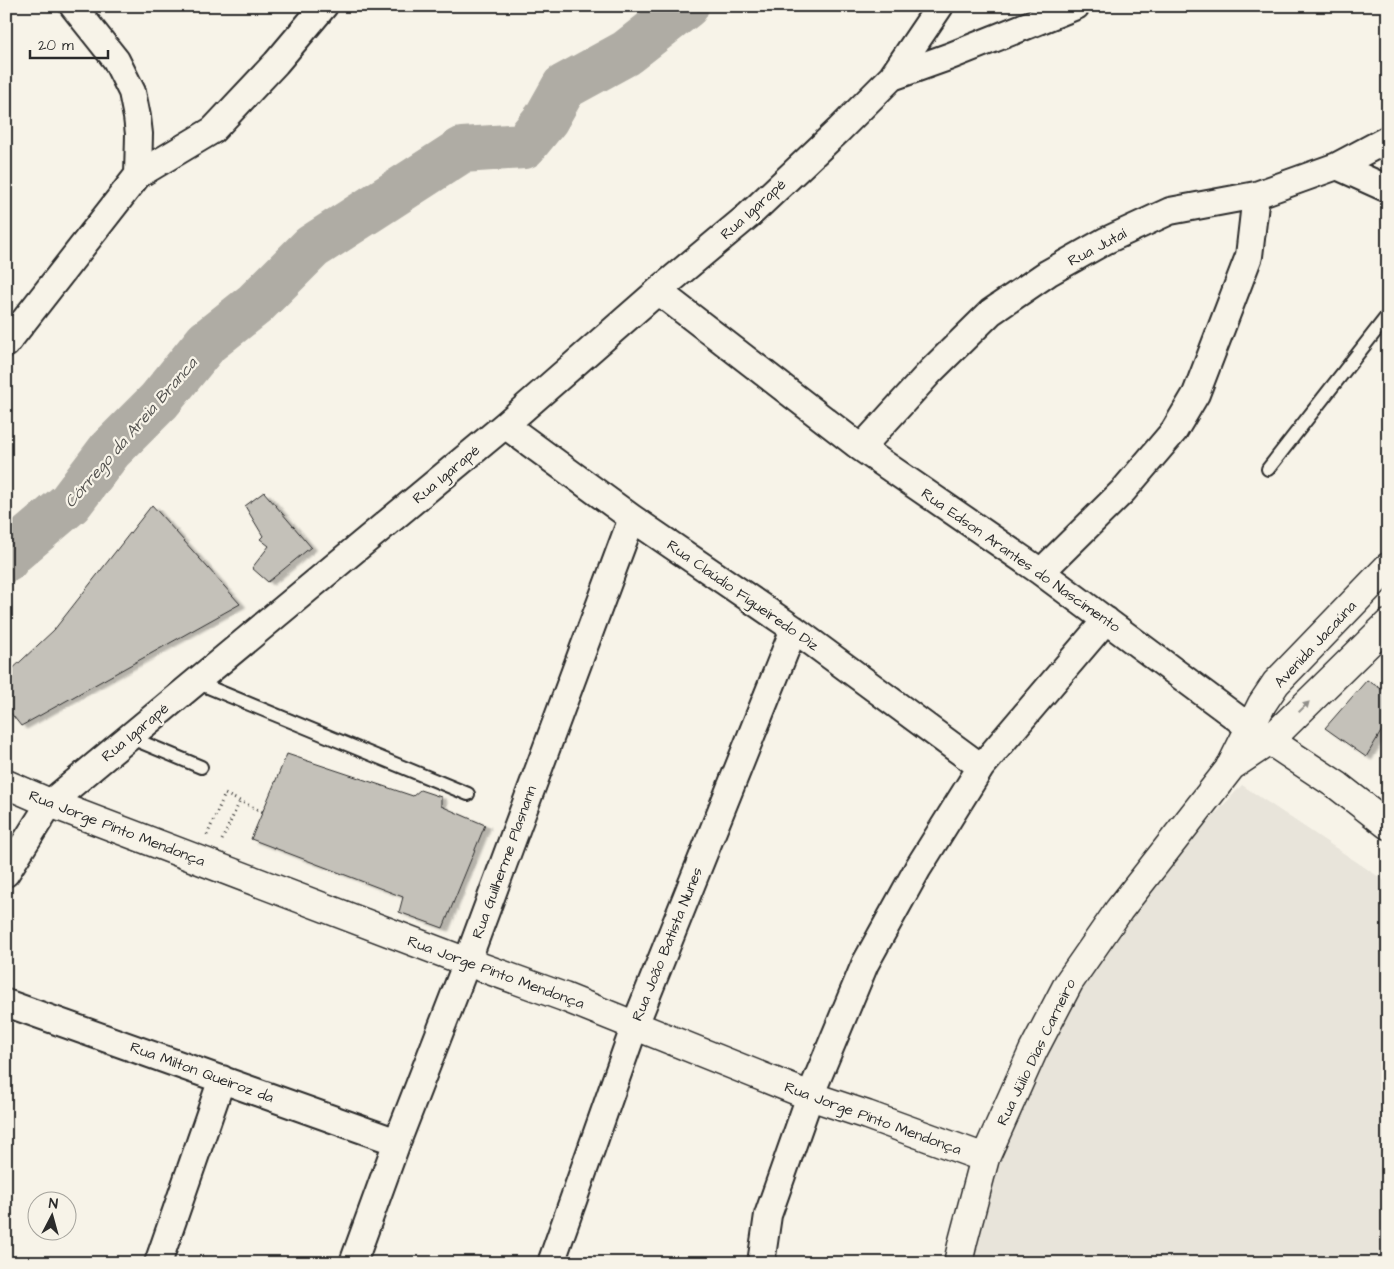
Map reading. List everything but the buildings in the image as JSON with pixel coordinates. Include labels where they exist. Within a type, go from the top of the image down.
[{"type":"street","points":[[73,6],[116,60],[132,92],[138,126],[138,175]]},
{"type":"street","points":[[6,344],[138,175],[213,130],[276,63],[324,6]]},
{"type":"street","name":"Rua Igarapé","points":[[6,873],[50,803],[505,424],[749,214],[839,130],[892,77],[940,6]]},
{"type":"street","name":"Rua Igarapé","points":[[892,77],[948,57],[1076,6]]},
{"type":"street","name":"Rua Jutaí","points":[[861,448],[930,371],[991,312],[1048,273],[1105,241],[1170,211],[1256,195],[1336,166],[1388,139]]},
{"type":"street","points":[[1336,166],[1388,189]]},
{"type":"street","points":[[1041,572],[1123,491],[1174,431],[1196,394],[1249,256],[1256,195]]},
{"type":"street","name":"Rua Edson Arantes do Nascimento","points":[[658,292],[861,448],[1041,572],[1259,734],[1338,786],[1388,825]]},
{"type":"street","name":"Rua Claúdio Figueiredo Diz","points":[[505,424],[632,518],[794,629],[981,767]]},
{"type":"street","name":"Rua Guilherme Plasnann","points":[[353,1263],[632,518]]},
{"type":"street","name":"Avenida Jacaúna","points":[[1259,734],[1262,704],[1276,683],[1388,567]]},
{"type":"street","points":[[761,1263],[768,1215],[810,1096],[865,964],[918,868],[981,767],[1106,620]]},
{"type":"street","points":[[1259,734],[1388,624]]},
{"type":"street","name":"Rua João Batista Nunes","points":[[551,1263],[635,1025],[794,629]]},
{"type":"street","name":"Rua Jülio Dias Carneiro","points":[[958,1263],[962,1241],[986,1158],[1033,1052],[1069,982],[1119,910],[1230,768],[1259,734]]},
{"type":"street","name":"Rua Jorge Pinto Mendonça","points":[[6,784],[50,803],[467,962],[564,997],[810,1096],[986,1158]]},
{"type":"street","name":"Rua Milton Queiroz da","points":[[6,1003],[397,1142]]},
{"type":"street","points":[[158,1263],[222,1079]]},
{"type":"lane","points":[[1268,469],[1388,315]]},
{"type":"lane","points":[[196,682],[468,794]]},
{"type":"lane","points":[[129,737],[201,767]]},
{"type":"path","points":[[214,839],[207,835],[225,794],[263,812]]},
{"type":"path","points":[[221,842],[240,801]]},
{"type":"shaded area","points":[[1242,785],[1388,883],[1388,1263],[965,1263],[975,1219],[1014,1126],[1057,1014],[1122,915]]},
{"type":"waterway","name":"Córrego da Areia Branca","points":[[6,560],[10,554],[70,503],[110,450],[159,401],[207,342],[255,304],[312,247],[462,150],[524,146],[546,119],[564,87],[626,53],[686,6]]}]
